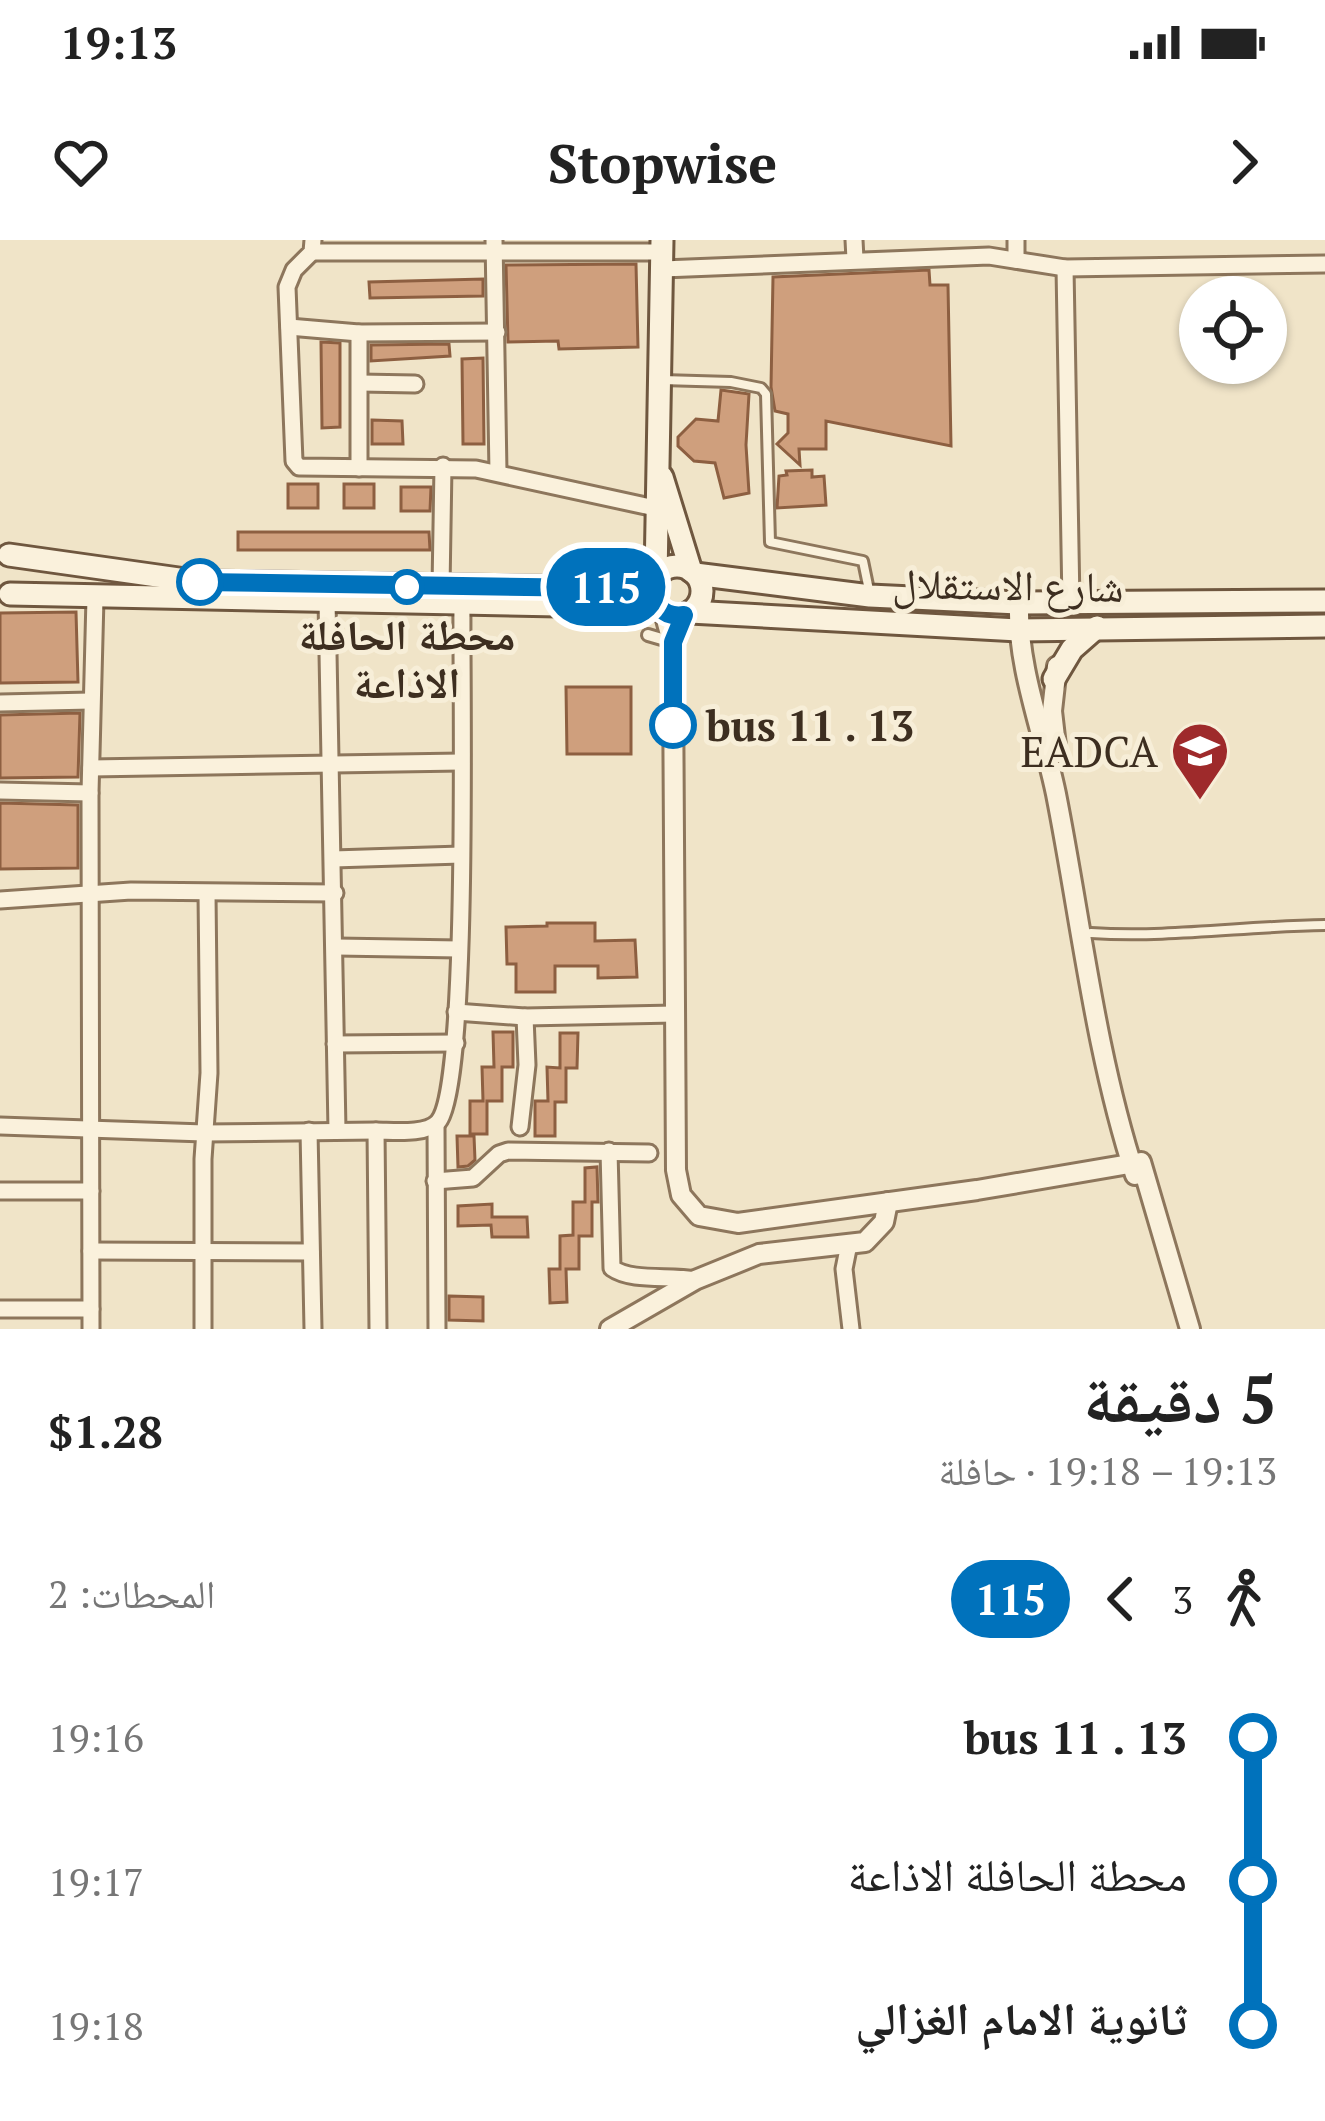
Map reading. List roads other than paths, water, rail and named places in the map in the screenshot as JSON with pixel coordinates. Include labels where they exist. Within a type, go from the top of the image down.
[{"type":"main road","points":[[658,465],[701,595],[674,612],[652,595],[662,253]]},
{"type":"main road","points":[[3,553],[200,582],[611,587],[655,579],[676,566],[870,596],[1019,604],[1325,601]]},
{"type":"main road","points":[[3,553],[22,571],[20,584],[5,594]]},
{"type":"main road","name":"شارع الاستقلال","points":[[5,594],[462,604],[1019,630],[1325,626]]},
{"type":"main road","points":[[1186,626],[1187,602]]},
{"type":"main road","points":[[1268,602],[1268,626]]},
{"type":"main road","points":[[1054,679],[1072,649],[1097,627]]},
{"type":"street","points":[[854,240],[855,259]]},
{"type":"street","points":[[1016,240],[1016,260]]},
{"type":"street","points":[[655,508],[498,472],[443,466],[309,470],[294,461],[290,278],[313,246],[494,246],[855,259],[989,256],[1065,268],[1325,265]]},
{"type":"street","points":[[494,246],[498,472]]},
{"type":"street","points":[[1065,268],[1071,603],[1054,679],[1054,732],[1136,1164]]},
{"type":"street","points":[[289,327],[359,333],[496,332]]},
{"type":"street","points":[[359,333],[359,468]]},
{"type":"street","points":[[360,383],[415,384]]},
{"type":"street","points":[[441,588],[443,466]]},
{"type":"street","points":[[91,1329],[89,896],[95,598]]},
{"type":"street","points":[[327,600],[337,1130]]},
{"type":"street","points":[[436,1329],[436,1125],[445,1111],[456,1043],[462,604]]},
{"type":"street","points":[[1019,604],[1024,664],[1056,797],[1108,1079],[1186,1329]]},
{"type":"street","points":[[674,612],[676,1170],[689,1208],[699,1216],[738,1222],[1136,1164]]},
{"type":"street","points":[[648,635],[673,642]]},
{"type":"street","points":[[0,703],[91,701]]},
{"type":"street","points":[[91,768],[461,762]]},
{"type":"street","points":[[0,791],[90,793]]},
{"type":"street","points":[[334,859],[461,855]]},
{"type":"street","points":[[0,900],[131,891],[335,893]]},
{"type":"street","points":[[203,1329],[209,1073],[207,894]]},
{"type":"street","points":[[337,947],[459,949]]},
{"type":"street","points":[[456,1012],[525,1017],[675,1014]]},
{"type":"street","points":[[520,1127],[527,1066],[525,1017]]},
{"type":"street","points":[[335,1044],[456,1043]]},
{"type":"street","points":[[0,1126],[204,1133],[376,1132],[436,1125]]},
{"type":"street","points":[[310,1131],[313,1329]]},
{"type":"street","points":[[376,1132],[378,1329]]},
{"type":"street","points":[[435,1181],[473,1178],[508,1151],[649,1153]]},
{"type":"street","points":[[609,1151],[613,1268],[626,1276],[674,1275],[695,1280]]},
{"type":"street","points":[[0,1191],[91,1191]]},
{"type":"street","points":[[610,1329],[695,1280],[759,1254],[866,1242],[884,1222],[888,1202]]},
{"type":"street","points":[[849,1244],[844,1269],[851,1329]]},
{"type":"street","points":[[91,1251],[310,1252]]},
{"type":"street","points":[[0,1309],[91,1309]]},
{"type":"lane","points":[[661,380],[761,388],[766,394],[770,542],[863,560],[870,596]]},
{"type":"lane","points":[[1091,933],[1139,936],[1325,925]]},
{"type":"place","name":"محطة الحافلة الاذاعة","points":[[407,587]]},
{"type":"place","name":"bus 11 . 13","points":[[673,725]]},
{"type":"place","name":"EADCA","points":[[1200,802]]}]
